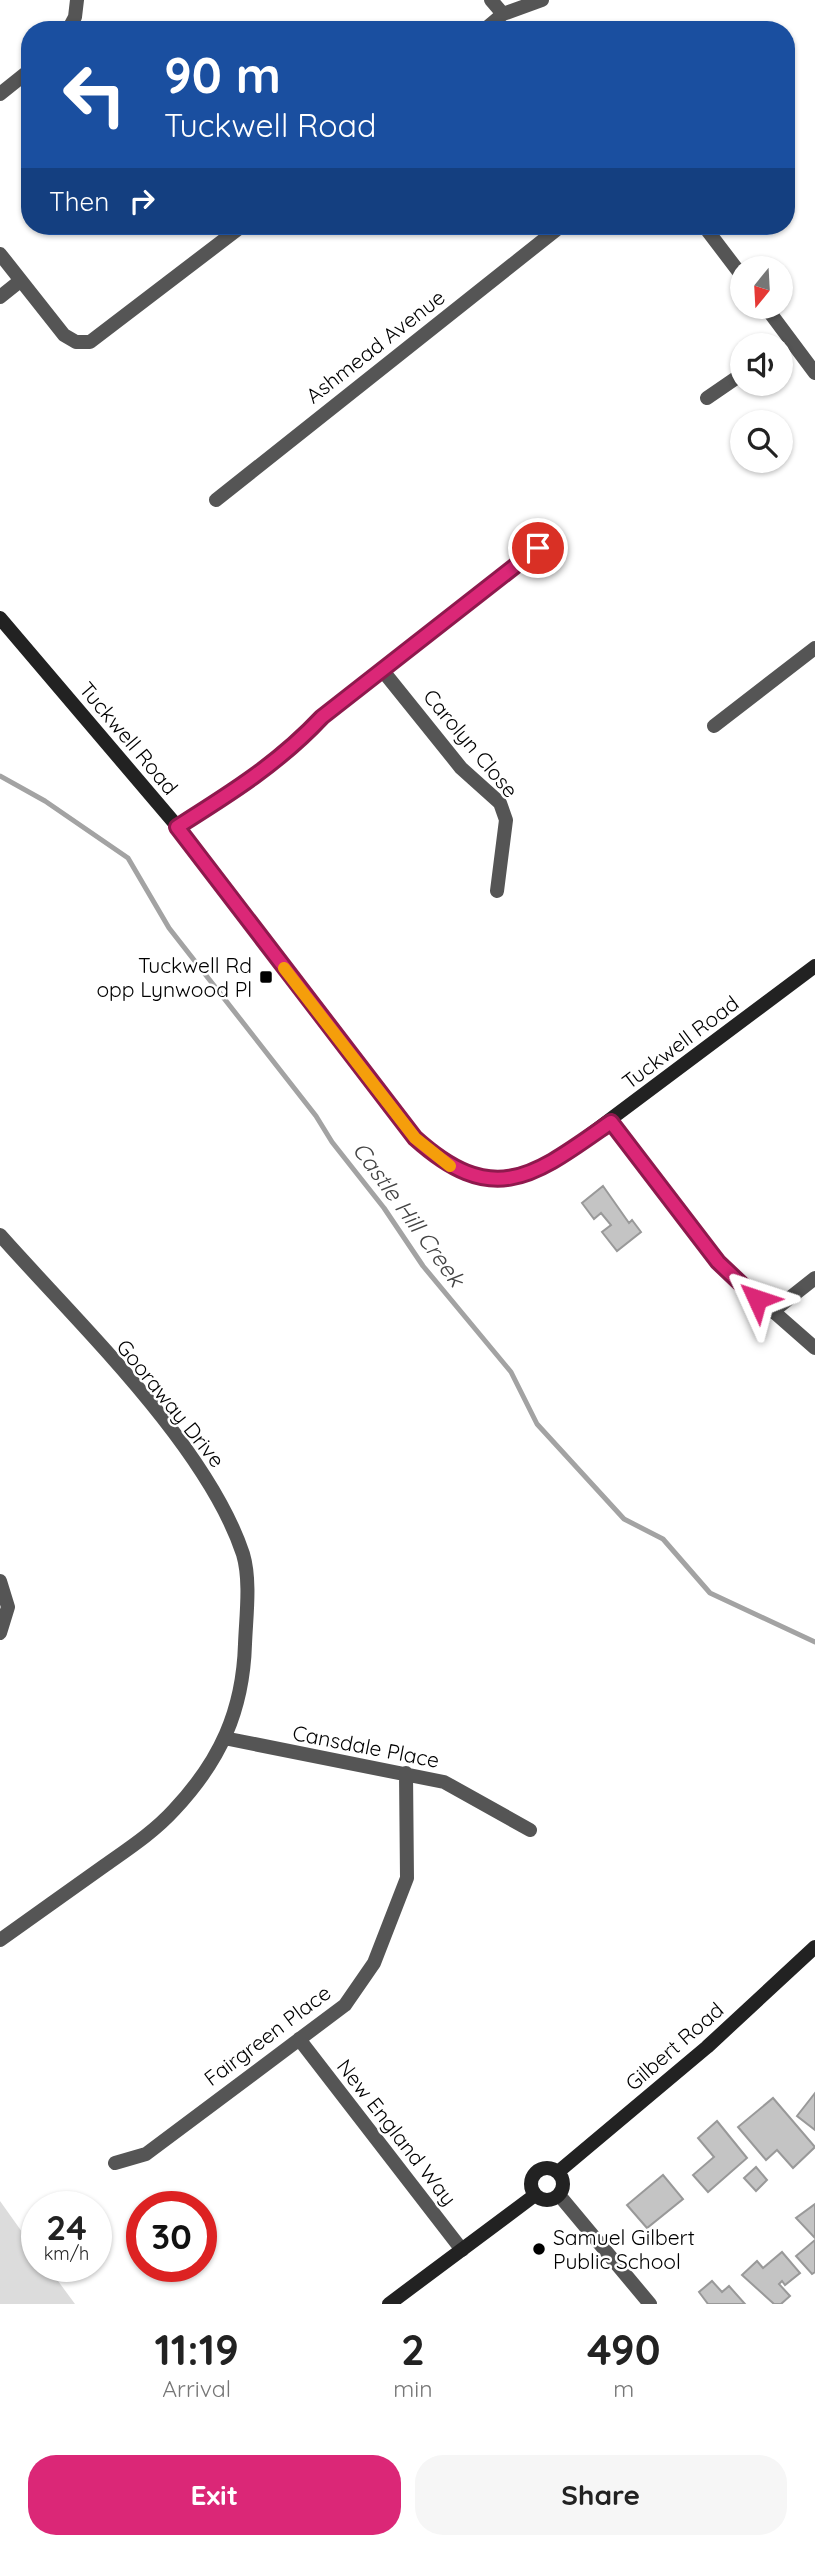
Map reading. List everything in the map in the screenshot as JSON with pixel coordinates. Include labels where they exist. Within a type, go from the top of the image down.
[{"type":"street","points":[[73,21],[78,0]]},
{"type":"street","points":[[491,0],[503,14]]},
{"type":"street","points":[[495,21],[503,14],[542,0]]},
{"type":"street","points":[[0,94],[21,77]]},
{"type":"street","points":[[0,254],[64,335],[76,342],[90,342],[230,235]]},
{"type":"street","name":"Ashmead Avenue","points":[[216,500],[550,235]]},
{"type":"street","points":[[711,235],[730,260]]},
{"type":"street","points":[[0,298],[20,281]]},
{"type":"street","points":[[793,351],[815,373]]},
{"type":"street","points":[[707,398],[730,382]]},
{"type":"street","points":[[177,827],[292,750],[322,717],[538,548]]},
{"type":"street","name":"Tuckwell Road","points":[[0,618],[177,827],[415,1138],[440,1161],[471,1176],[496,1181],[524,1175],[552,1163],[611,1122],[815,966]]},
{"type":"street","points":[[714,726],[815,648]]},
{"type":"street","name":"Carolyn Close","points":[[383,671],[461,768],[500,803],[506,820],[497,891]]},
{"type":"street","points":[[611,1122],[718,1262],[815,1348]]},
{"type":"street","name":"Gooraway Drive","points":[[0,1236],[139,1391],[206,1477],[243,1556],[246,1605],[244,1681],[225,1738],[210,1768],[173,1811],[147,1835],[0,1940]]},
{"type":"street","points":[[772,1312],[815,1278]]},
{"type":"street","points":[[0,1581],[8,1606],[0,1633]]},
{"type":"street","name":"Cansdale Place","points":[[225,1738],[444,1782],[530,1830]]},
{"type":"street","name":"Fairgreen Place","points":[[114,2163],[145,2154],[345,2005],[374,1963],[407,1878],[406,1773]]},
{"type":"street","name":"Gilbert Road","points":[[558,2172],[707,2048],[815,1947]]},
{"type":"street","name":"New England Way","points":[[299,2039],[462,2250]]},
{"type":"street","points":[[544,2168],[558,2172],[563,2182],[559,2195],[546,2201],[535,2195],[530,2185],[534,2174],[544,2168]]},
{"type":"street","points":[[389,2304],[535,2195]]},
{"type":"street","points":[[559,2195],[650,2304]]},
{"type":"shaded area","points":[[0,2201],[21,2231],[21,2282],[59,2282],[75,2304],[0,2304]]},
{"type":"building","points":[[603,1186],[629,1223],[632,1220],[641,1232],[617,1251],[602,1232],[611,1225],[601,1213],[594,1219],[582,1203]]},
{"type":"building","points":[[815,2093],[815,2130],[797,2116]]},
{"type":"building","points":[[773,2098],[815,2147],[793,2168],[777,2150],[766,2160],[738,2127]]},
{"type":"building","points":[[717,2121],[747,2158],[708,2192],[693,2175],[714,2157],[698,2138]]},
{"type":"building","points":[[756,2167],[767,2180],[756,2191],[744,2178]]},
{"type":"building","points":[[663,2175],[683,2199],[647,2228],[627,2205]]},
{"type":"building","points":[[815,2204],[815,2238],[796,2218]]},
{"type":"building","points":[[815,2240],[815,2272],[812,2274],[796,2256]]},
{"type":"building","points":[[782,2252],[800,2273],[785,2285],[782,2281],[779,2284],[790,2296],[781,2304],[774,2304],[742,2275],[757,2261],[763,2268]]},
{"type":"building","points":[[712,2281],[722,2292],[729,2286],[745,2304],[708,2304],[699,2292]]},
{"type":"waterway","name":"Castle Hill Creek","points":[[0,776],[45,801],[128,858],[169,928],[316,1116],[423,1266],[511,1372],[537,1424],[624,1519],[663,1539],[710,1593],[815,1642]]},
{"type":"slow traffic","points":[[284,968],[415,1138],[440,1161],[450,1166]]},
{"type":"place","name":"Tuckwell Rd opp Lynwood Pl","points":[[266,977]]},
{"type":"place","name":"Samuel Gilbert Public School","points":[[539,2249]]},
{"type":"route","points":[[538,548],[322,717],[292,750],[177,827],[415,1138],[440,1161],[471,1176],[496,1181],[524,1175],[552,1163],[611,1122],[718,1262],[757,1299]]}]
